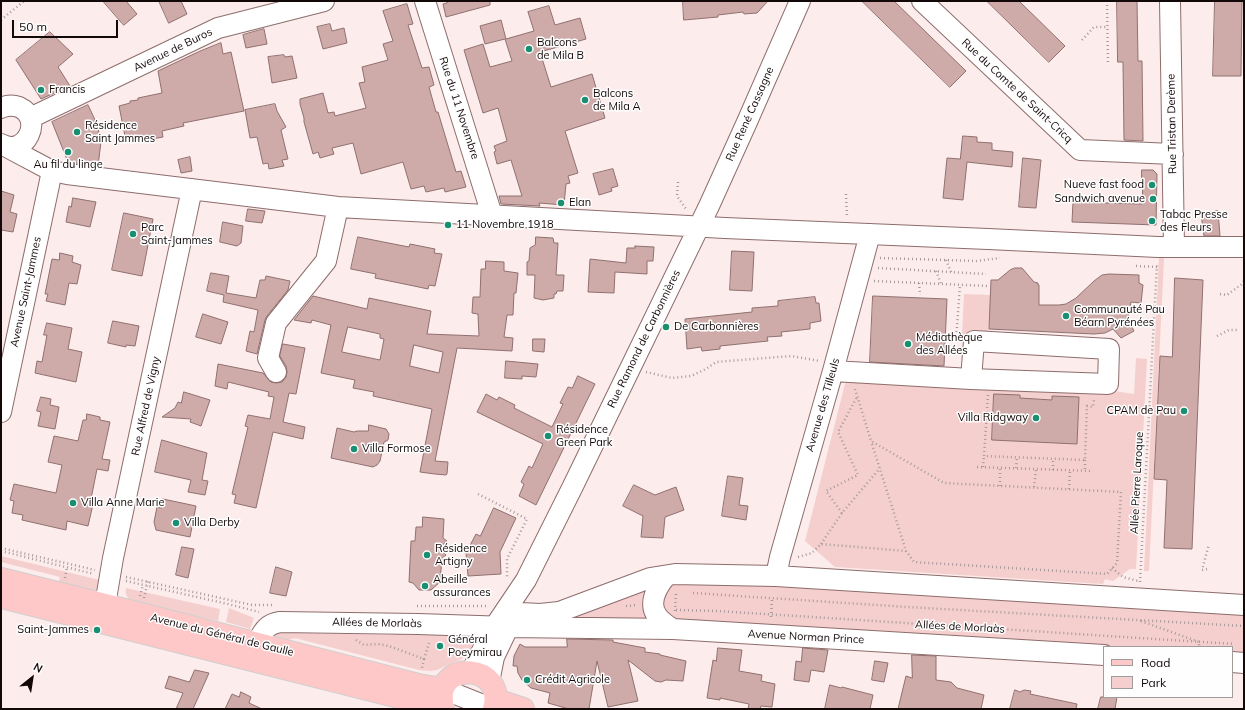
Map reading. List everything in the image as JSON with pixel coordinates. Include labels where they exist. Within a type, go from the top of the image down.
[{"type":"main road","name":"Avenue du Général de Gaulle","points":[[1,579],[100,612],[443,702]]},
{"type":"main road","name":"Avenue du Général de Gaulle","points":[[1,597],[100,612],[257,643],[413,684],[443,702]]},
{"type":"main road","points":[[443,702],[447,681],[462,672],[488,694],[522,709]]},
{"type":"street","name":"Avenue de Buros","points":[[2,144],[16,146],[22,143],[27,139],[30,126],[218,28],[324,1]]},
{"type":"street","name":"Rue du 11 Novembre","points":[[425,1],[492,215]]},
{"type":"street","name":"Rue René Cassagne","points":[[699,226],[747,122],[800,1]]},
{"type":"street","name":"Rue du Comte de Saint-Cricq","points":[[922,1],[1080,150],[1173,154]]},
{"type":"street","name":"Rue Tristan Derème","points":[[1166,247],[1173,154],[1170,1]]},
{"type":"street","points":[[2,104],[16,106],[27,113],[30,126],[52,171]]},
{"type":"street","points":[[2,144],[52,171],[67,174],[338,207],[870,234],[1166,247],[1244,247]]},
{"type":"street","name":"Avenue Saint-Jammes","points":[[1,412],[52,171]]},
{"type":"street","name":"Rue Alfred de Vigny","points":[[100,612],[113,558],[192,189]]},
{"type":"street","points":[[276,372],[268,358],[276,323],[326,261],[338,207]]},
{"type":"street","name":"Rue Ramond de Carbonnières","points":[[488,694],[505,620],[517,579],[574,486],[699,226]]},
{"type":"street","name":"Avenue des Tilleuls","points":[[776,576],[780,557],[839,370],[870,234]]},
{"type":"street","points":[[839,370],[980,379],[1108,384],[1109,349],[974,341],[980,379]]},
{"type":"street","points":[[670,575],[656,591],[653,599],[656,616],[661,621],[674,623]]},
{"type":"street","name":"Allées de Morlaàs","points":[[257,643],[267,626],[280,622],[505,620],[559,612],[650,578],[670,575],[776,576],[1139,590],[1244,605]]},
{"type":"street","name":"Avenue Norman Prince","points":[[505,620],[674,623],[1103,655]]},
{"type":"street","points":[[1234,653],[1244,663]]},
{"type":"street","points":[[443,702],[488,694]]},
{"type":"path","points":[[1,20],[24,1]]},
{"type":"path","points":[[1107,1],[1108,64]]},
{"type":"path","points":[[1082,40],[1094,27],[1107,27]]},
{"type":"path","points":[[678,182],[677,196],[699,226]]},
{"type":"path","points":[[846,194],[848,233]]},
{"type":"path","name":"Allée Pierre Laroque","points":[[1139,590],[1157,267],[1166,247]]},
{"type":"path","points":[[876,258],[976,261],[1000,258]]},
{"type":"path","points":[[946,260],[951,272]]},
{"type":"path","points":[[1136,266],[1157,267]]},
{"type":"path","points":[[873,268],[986,274]]},
{"type":"path","points":[[936,271],[941,284]]},
{"type":"path","points":[[869,281],[988,286]]},
{"type":"path","points":[[1220,294],[1227,295],[1244,281]]},
{"type":"path","points":[[919,283],[920,295]]},
{"type":"path","points":[[956,347],[960,285]]},
{"type":"path","points":[[1217,336],[1229,330],[1237,330]]},
{"type":"path","points":[[644,371],[672,378],[691,376],[706,370],[716,362],[791,356],[839,370],[857,397],[871,441],[880,468],[906,551],[914,562],[1107,574],[1117,563],[1121,492],[944,483],[871,441]]},
{"type":"path","points":[[980,379],[984,456],[983,467]]},
{"type":"path","points":[[1085,471],[1087,406],[1093,407],[1095,384]]},
{"type":"path","points":[[842,513],[826,491],[858,475],[838,432],[857,397]]},
{"type":"path","points":[[984,456],[1085,460]]},
{"type":"path","points":[[1016,468],[1017,458]]},
{"type":"path","points":[[1053,459],[1053,470]]},
{"type":"path","points":[[977,467],[1093,471]]},
{"type":"path","points":[[1000,467],[1000,486]]},
{"type":"path","points":[[793,558],[812,553],[821,544],[842,513],[880,468]]},
{"type":"path","points":[[1034,487],[1036,469]]},
{"type":"path","points":[[1069,489],[1070,470]]},
{"type":"path","points":[[478,494],[527,519],[507,559],[517,579]]},
{"type":"path","points":[[821,544],[906,551]]},
{"type":"path","points":[[1207,569],[1202,570],[1209,544]]},
{"type":"path","points":[[1,548],[96,570]]},
{"type":"path","points":[[64,582],[68,564]]},
{"type":"path","points":[[1112,568],[1139,590]]},
{"type":"path","points":[[670,575],[676,592],[674,623]]},
{"type":"path","points":[[124,576],[252,605],[266,605]]},
{"type":"path","points":[[143,603],[148,581]]},
{"type":"path","name":"Allées de Morlaàs","points":[[691,592],[915,607],[1244,626]]},
{"type":"path","name":"Allées de Morlaàs","points":[[675,610],[718,611],[1199,642],[1212,646]]},
{"type":"path","points":[[1137,620],[1199,642],[1199,646]]},
{"type":"path","points":[[352,638],[364,645],[378,644],[389,646],[424,659]]},
{"type":"path","points":[[421,674],[430,638]]},
{"type":"green space","points":[[1159,258],[1164,258],[1149,571],[1144,571]]},
{"type":"green space","points":[[964,294],[991,295],[988,337],[962,336]]},
{"type":"green space","points":[[1136,358],[1147,359],[1136,569],[1130,569],[1113,581],[1105,579],[1103,584],[835,567],[805,541],[846,380],[959,389],[960,382],[1100,389],[1134,394]]},
{"type":"green space","points":[[1,556],[104,581],[100,590],[95,592],[58,583],[60,577],[1,562]]},
{"type":"green space","points":[[682,580],[1244,614],[1244,656],[1233,655],[1233,646],[1103,647],[667,620],[658,599],[663,587]]},
{"type":"green space","points":[[646,583],[655,619],[563,623],[563,613]]},
{"type":"green space","points":[[126,588],[220,609],[218,621],[131,601],[126,595]]},
{"type":"green space","points":[[229,608],[254,618],[250,629],[226,622]]},
{"type":"green space","points":[[272,630],[292,630],[295,633],[394,635],[397,632],[475,635],[477,639],[472,652],[460,660],[437,670],[430,671],[419,670],[295,638],[288,640],[272,635]]},
{"type":"building","points":[[103,1],[126,1],[137,14],[124,25]]},
{"type":"building","points":[[159,1],[181,1],[187,14],[169,23]]},
{"type":"building","points":[[446,1],[490,1],[490,5],[446,17],[443,4],[447,3]]},
{"type":"building","points":[[683,1],[768,1],[757,13],[744,14],[743,12],[718,15],[718,17],[684,20]]},
{"type":"building","points":[[862,1],[894,1],[966,71],[950,87]]},
{"type":"building","points":[[987,1],[1019,1],[1065,46],[1049,62]]},
{"type":"building","points":[[1117,1],[1137,1],[1138,61],[1142,61],[1143,141],[1124,140],[1123,62],[1118,62]]},
{"type":"building","points":[[1215,1],[1242,1],[1241,76],[1213,76]]},
{"type":"building","points":[[407,4],[413,24],[408,25],[422,68],[429,67],[434,85],[429,87],[436,112],[438,112],[456,172],[461,171],[466,187],[445,192],[444,188],[426,192],[424,186],[411,189],[403,162],[361,174],[353,143],[332,148],[334,154],[320,158],[318,152],[313,154],[304,122],[300,99],[323,93],[328,113],[334,112],[335,116],[366,108],[359,83],[365,82],[362,67],[388,60],[383,44],[393,41],[383,11]]},
{"type":"building","points":[[549,6],[555,25],[580,18],[586,39],[540,52],[551,87],[592,74],[605,118],[565,131],[578,173],[568,176],[570,183],[566,184],[564,205],[539,203],[540,206],[501,204],[499,196],[522,196],[511,160],[497,164],[494,146],[507,141],[498,108],[483,113],[464,50],[483,44],[490,67],[512,61],[505,39],[485,44],[480,26],[501,20],[506,39],[534,31],[528,12]]},
{"type":"building","points":[[330,24],[332,31],[344,28],[347,43],[323,49],[317,27]]},
{"type":"building","points":[[264,29],[267,44],[246,48],[243,35]]},
{"type":"building","points":[[50,32],[73,54],[58,67],[70,86],[41,99],[16,60]]},
{"type":"building","points":[[221,43],[223,54],[231,52],[244,111],[183,123],[184,126],[162,131],[163,137],[141,141],[140,138],[126,141],[119,106],[130,103],[130,101],[138,100],[138,98],[162,93],[158,71]]},
{"type":"building","points":[[284,55],[285,57],[292,56],[297,78],[272,83],[268,57]]},
{"type":"building","points":[[275,104],[277,111],[286,127],[281,130],[288,159],[282,160],[284,166],[269,169],[268,163],[263,164],[257,137],[250,138],[245,110]]},
{"type":"building","name":"Résidence Saint Jammes","points":[[88,105],[97,124],[101,142],[98,166],[68,162],[52,122]]},
{"type":"building","points":[[963,136],[977,137],[977,142],[992,143],[992,150],[1013,152],[1012,167],[967,162],[963,200],[943,198],[947,158],[960,159]]},
{"type":"building","points":[[190,157],[192,171],[181,173],[178,160]]},
{"type":"building","points":[[1023,158],[1041,160],[1036,208],[1019,207]]},
{"type":"building","points":[[613,169],[618,186],[611,188],[612,191],[599,195],[593,174]]},
{"type":"building","points":[[1142,170],[1153,170],[1157,174],[1156,225],[1072,222],[1073,202],[1142,204]]},
{"type":"building","points":[[1,191],[14,195],[10,212],[17,214],[13,232],[1,230]]},
{"type":"building","points":[[73,198],[96,202],[90,227],[66,222],[69,206],[71,207]]},
{"type":"building","points":[[248,209],[265,211],[262,223],[246,221]]},
{"type":"building","points":[[1218,211],[1220,236],[1204,236],[1201,214]]},
{"type":"building","name":"Parc Saint-Jammes","points":[[124,213],[153,219],[142,276],[112,270]]},
{"type":"building","points":[[223,222],[243,226],[241,243],[237,246],[220,242]]},
{"type":"building","points":[[358,237],[409,247],[410,244],[435,249],[434,253],[442,254],[435,286],[429,285],[428,289],[375,278],[376,274],[351,269]]},
{"type":"building","points":[[536,237],[553,238],[554,243],[558,243],[556,275],[564,275],[563,291],[557,291],[556,294],[554,294],[554,298],[543,300],[534,298],[535,275],[527,275],[527,262],[529,261],[530,248],[535,245]]},
{"type":"building","points":[[635,246],[654,247],[653,261],[647,261],[647,274],[615,272],[614,293],[588,292],[590,259],[626,263],[627,248],[635,248]]},
{"type":"building","points":[[732,251],[754,252],[752,291],[730,290]]},
{"type":"building","points":[[60,253],[73,256],[72,262],[81,265],[77,284],[69,283],[65,305],[46,301],[48,294],[45,294],[52,259],[59,260]]},
{"type":"building","points":[[486,261],[504,262],[504,271],[518,273],[516,293],[514,293],[513,315],[507,315],[504,337],[513,338],[512,351],[457,348],[435,461],[448,462],[447,474],[420,472],[432,409],[373,396],[374,392],[353,388],[355,380],[321,373],[331,325],[312,320],[311,323],[294,320],[313,296],[367,309],[369,298],[431,311],[427,334],[479,336],[478,314],[472,313],[473,297],[480,297],[481,269],[485,269]],"holes":[[[348,327],[380,334],[380,338],[384,339],[380,360],[342,352]],[[414,345],[443,352],[439,373],[410,366]]]},
{"type":"building","points":[[1022,268],[1034,282],[1038,283],[1039,305],[1066,304],[1076,298],[1102,275],[1139,275],[1139,283],[1143,285],[1141,303],[1131,302],[1128,319],[1134,331],[1121,338],[1113,329],[1105,333],[1094,334],[989,329],[991,280],[998,280],[1010,270]]},
{"type":"building","points":[[211,273],[229,276],[226,293],[256,298],[260,280],[265,280],[266,276],[290,281],[288,290],[265,320],[257,354],[246,351],[250,331],[254,332],[258,310],[223,302],[224,295],[207,291]]},
{"type":"building","name":"CPAM de Pau","points":[[1175,278],[1203,280],[1192,549],[1164,548],[1167,480],[1154,479],[1160,356],[1172,357]]},
{"type":"building","name":"Médiathèque des Allées","points":[[873,296],[947,299],[944,366],[870,362]]},
{"type":"building","points":[[815,297],[816,303],[819,303],[821,321],[810,323],[810,329],[781,332],[782,336],[767,337],[768,341],[720,346],[720,349],[702,351],[701,347],[687,349],[685,319],[752,312],[752,308],[778,306],[778,301]]},
{"type":"building","points":[[203,314],[228,322],[221,344],[196,337]]},
{"type":"building","points":[[113,321],[139,326],[135,346],[126,345],[126,347],[108,343]]},
{"type":"building","points":[[47,323],[72,328],[68,349],[82,352],[76,382],[35,373],[37,361],[42,362],[47,335],[44,335]]},
{"type":"building","points":[[533,339],[545,339],[544,352],[533,351]]},
{"type":"building","points":[[283,344],[305,348],[296,394],[289,393],[283,422],[305,427],[303,439],[273,432],[256,508],[234,503],[236,495],[232,494],[248,427],[245,426],[248,415],[270,419],[274,397],[268,396],[269,392],[228,382],[227,389],[215,386],[218,364],[263,373],[271,382],[282,382],[286,377],[287,372],[286,366],[280,356]]},
{"type":"building","points":[[506,361],[538,364],[536,377],[522,376],[522,379],[505,378]]},
{"type":"building","name":"Résidence Green Park","points":[[578,376],[595,384],[536,505],[519,496],[524,484],[521,482],[529,466],[532,468],[543,444],[477,412],[486,394],[497,400],[499,397],[515,405],[514,408],[552,427],[563,404],[560,403],[568,387],[572,388]]},
{"type":"building","points":[[184,392],[210,400],[201,426],[190,422],[191,419],[162,417],[175,408],[178,402],[181,403]]},
{"type":"building","name":"Villa Ridgway","points":[[994,394],[1020,395],[1020,398],[1052,400],[1052,396],[1079,397],[1077,444],[992,440]]},
{"type":"building","points":[[41,397],[51,399],[50,405],[59,407],[55,429],[38,426],[41,412],[37,411]]},
{"type":"building","points":[[87,414],[100,417],[100,420],[110,422],[102,459],[110,460],[108,471],[97,469],[91,499],[94,500],[88,526],[67,521],[66,530],[22,520],[23,515],[12,513],[14,501],[10,500],[14,484],[56,493],[62,465],[48,462],[54,436],[78,441],[83,420],[86,420]]},
{"type":"building","name":"Villa Formose","points":[[369,425],[386,429],[389,434],[388,440],[384,442],[380,461],[377,465],[373,467],[331,458],[337,428],[354,432],[368,431]]},
{"type":"building","points":[[162,440],[207,453],[202,480],[208,481],[205,495],[188,492],[191,480],[155,472]]},
{"type":"building","points":[[728,476],[743,478],[739,505],[748,506],[746,520],[722,516]]},
{"type":"building","points":[[634,485],[655,495],[676,487],[684,510],[665,517],[663,538],[641,537],[643,516],[623,506]]},
{"type":"building","name":"Villa Derby","points":[[163,499],[196,506],[190,537],[156,530],[154,522],[157,507],[161,508]]},
{"type":"building","points":[[494,508],[516,518],[500,552],[501,574],[468,576],[466,553],[476,534],[480,536]]},
{"type":"building","name":"Résidence Artigny","points":[[423,517],[444,519],[443,538],[447,541],[439,548],[446,555],[442,558],[440,582],[431,590],[419,590],[413,583],[409,582],[411,541],[415,541],[416,527],[422,527]]},
{"type":"building","points":[[182,547],[194,549],[188,578],[176,575]]},
{"type":"building","points":[[276,567],[292,572],[286,596],[270,593]]},
{"type":"building","points":[[567,639],[613,640],[613,642],[645,648],[645,652],[660,654],[686,661],[683,681],[655,681],[628,660],[638,701],[608,707],[597,661],[589,709],[569,709],[548,703],[550,693],[531,688],[522,680],[518,673],[517,666],[513,666],[514,656],[520,644],[525,647],[567,647]]},
{"type":"building","points":[[718,648],[742,650],[739,671],[762,675],[761,681],[775,684],[772,707],[761,706],[760,709],[748,709],[749,704],[720,698],[720,700],[707,698],[713,660],[716,661]]},
{"type":"building","points":[[803,648],[828,650],[824,672],[811,670],[809,682],[794,680],[796,661],[801,662]]},
{"type":"building","points":[[912,655],[936,656],[936,680],[951,682],[957,688],[984,695],[981,709],[898,709],[906,676],[912,678]]},
{"type":"building","points":[[875,661],[888,663],[884,682],[872,680]]},
{"type":"building","points":[[195,670],[209,673],[193,709],[176,709],[183,693],[165,688],[169,676],[189,682]]},
{"type":"building","points":[[830,685],[873,695],[870,709],[825,709]]},
{"type":"building","points":[[1015,690],[1020,692],[1024,690],[1031,691],[1030,694],[1077,704],[1076,709],[1010,709]]},
{"type":"building","points":[[241,692],[251,697],[249,703],[262,709],[225,709],[232,694],[239,697]]},
{"type":"building","points":[[1101,697],[1117,698],[1115,709],[1098,709]]},
{"type":"place","name":"Balcons de Mila B","points":[[529,49]]},
{"type":"place","name":"Francis","points":[[41,90]]},
{"type":"place","name":"Balcons de Mila A","points":[[585,100]]},
{"type":"place","name":"Résidence Saint Jammes","points":[[77,132]]},
{"type":"place","name":"Au fil du linge","points":[[68,152]]},
{"type":"place","name":"Nueve fast food","points":[[1152,185]]},
{"type":"place","name":"Sandwich avenue","points":[[1153,199]]},
{"type":"place","name":"Elan","points":[[561,203]]},
{"type":"place","name":"Tabac Presse des Fleurs","points":[[1152,221]]},
{"type":"place","name":"11 Novembre 1918","points":[[448,225]]},
{"type":"place","name":"Parc Saint-Jammes","points":[[133,234]]},
{"type":"place","name":"Communauté Pau Béarn Pyrénées","points":[[1066,316]]},
{"type":"place","name":"De Carbonnières","points":[[666,327]]},
{"type":"place","name":"Médiathèque des Allées","points":[[908,344]]},
{"type":"place","name":"CPAM de Pau","points":[[1184,411]]},
{"type":"place","name":"Villa Ridgway","points":[[1036,418]]},
{"type":"place","name":"Résidence Green Park","points":[[548,436]]},
{"type":"place","name":"Villa Formose","points":[[354,449]]},
{"type":"place","name":"Villa Anne Marie","points":[[73,503]]},
{"type":"place","name":"Villa Derby","points":[[176,523]]},
{"type":"place","name":"Résidence Artigny","points":[[427,555]]},
{"type":"place","name":"Abeille assurances","points":[[425,586]]},
{"type":"place","name":"Saint-Jammes","points":[[97,630]]},
{"type":"place","name":"Général Poeymirau","points":[[440,646]]},
{"type":"place","name":"Crédit Agricole","points":[[527,680]]}]
